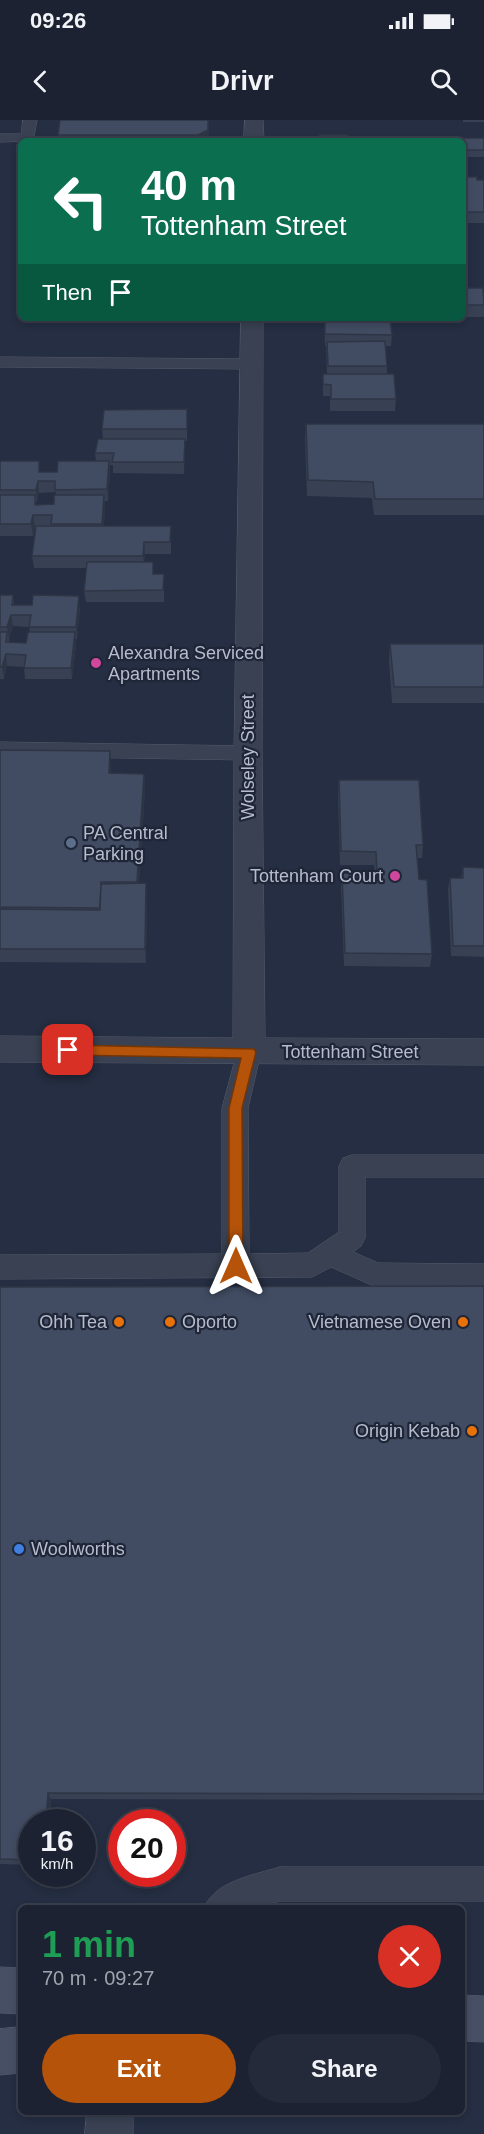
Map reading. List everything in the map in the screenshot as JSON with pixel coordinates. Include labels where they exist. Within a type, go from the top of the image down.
[{"type":"main road","points":[[0,1990],[18,1991]]},
{"type":"main road","points":[[465,2019],[484,2019]]},
{"type":"main road","points":[[0,2052],[18,2050]]},
{"type":"street","points":[[254,120],[254,138]]},
{"type":"street","name":"Wolseley Street","points":[[249,1052],[248,753],[252,321]]},
{"type":"street","name":"Tottenham Street","points":[[0,1049],[484,1052]]},
{"type":"street","points":[[109,2134],[110,2115]]},
{"type":"lane","points":[[0,138],[28,138],[30,120]]},
{"type":"lane","points":[[0,362],[252,364]]},
{"type":"lane","points":[[0,749],[248,753]]},
{"type":"lane","points":[[236,1266],[235,1108],[249,1052]]},
{"type":"lane","points":[[0,1266],[312,1265],[352,1238],[352,1166],[484,1166]]},
{"type":"lane","points":[[329,1253],[376,1275],[484,1276]]},
{"type":"lane","points":[[226,1905],[243,1895],[280,1884],[484,1884]]},
{"type":"building","points":[[60,120],[208,120],[208,130],[198,135],[58,135]]},
{"type":"building","points":[[319,135],[348,135],[348,138],[319,138]]},
{"type":"building","points":[[466,138],[484,138],[484,150],[466,150]]},
{"type":"building","points":[[466,177],[477,177],[477,180],[484,180],[484,212],[466,212]]},
{"type":"building","points":[[466,288],[483,288],[484,305],[466,305]]},
{"type":"building","points":[[325,321],[390,321],[392,335],[325,334]]},
{"type":"building","points":[[385,341],[387,366],[328,366],[327,342]]},
{"type":"building","points":[[323,374],[394,374],[396,399],[331,399],[331,385],[323,384]]},
{"type":"building","points":[[187,409],[187,429],[102,429],[104,410]]},
{"type":"building","points":[[306,424],[484,424],[484,499],[375,499],[373,482],[308,480]]},
{"type":"building","points":[[98,439],[185,439],[184,462],[112,462],[114,453],[95,453]]},
{"type":"building","points":[[0,461],[39,461],[39,472],[57,472],[58,461],[109,461],[107,489],[55,490],[55,481],[38,481],[36,490],[0,490]]},
{"type":"building","points":[[0,495],[35,495],[35,505],[54,504],[54,495],[104,495],[102,524],[51,524],[52,515],[33,515],[31,524],[0,524]]},
{"type":"building","points":[[36,526],[171,526],[170,542],[144,542],[143,556],[32,556]]},
{"type":"building","points":[[87,562],[153,562],[153,574],[164,574],[163,590],[84,591]]},
{"type":"building","points":[[0,595],[13,595],[12,605],[32,605],[33,595],[79,596],[76,627],[29,627],[31,615],[11,615],[7,627],[0,627]]},
{"type":"building","points":[[0,632],[7,632],[6,642],[26,643],[28,632],[75,632],[71,668],[24,668],[26,655],[6,654],[2,667],[0,667]]},
{"type":"building","points":[[390,644],[484,644],[484,687],[394,687]]},
{"type":"building","name":"PA Central Parking","points":[[0,750],[110,751],[109,773],[144,774],[137,882],[101,882],[100,908],[0,907]]},
{"type":"building","name":"Tottenham Court","points":[[339,780],[419,780],[423,845],[416,845],[419,879],[427,880],[432,954],[345,953],[342,873],[377,874],[376,852],[341,851]]},
{"type":"building","points":[[463,867],[484,868],[484,946],[453,946],[450,878],[463,878]]},
{"type":"building","points":[[146,883],[145,949],[0,949],[0,909],[100,910],[101,884]]},
{"type":"building","points":[[484,1286],[484,1794],[48,1793],[47,1809],[18,1809],[18,1860],[0,1859],[0,1287]]},
{"type":"place","name":"Alexandra Serviced Apartments","points":[[96,663]]},
{"type":"place","name":"PA Central Parking","points":[[71,843]]},
{"type":"place","name":"Tottenham Court","points":[[395,876]]},
{"type":"place","name":"Ohh Tea","points":[[119,1322]]},
{"type":"place","name":"Oporto","points":[[170,1322]]},
{"type":"place","name":"Vietnamese Oven","points":[[463,1322]]},
{"type":"place","name":"Origin Kebab","points":[[472,1431]]},
{"type":"place","name":"Woolworths","points":[[19,1549]]},
{"type":"route","points":[[68,1050],[249,1052],[235,1108],[236,1266]]}]
